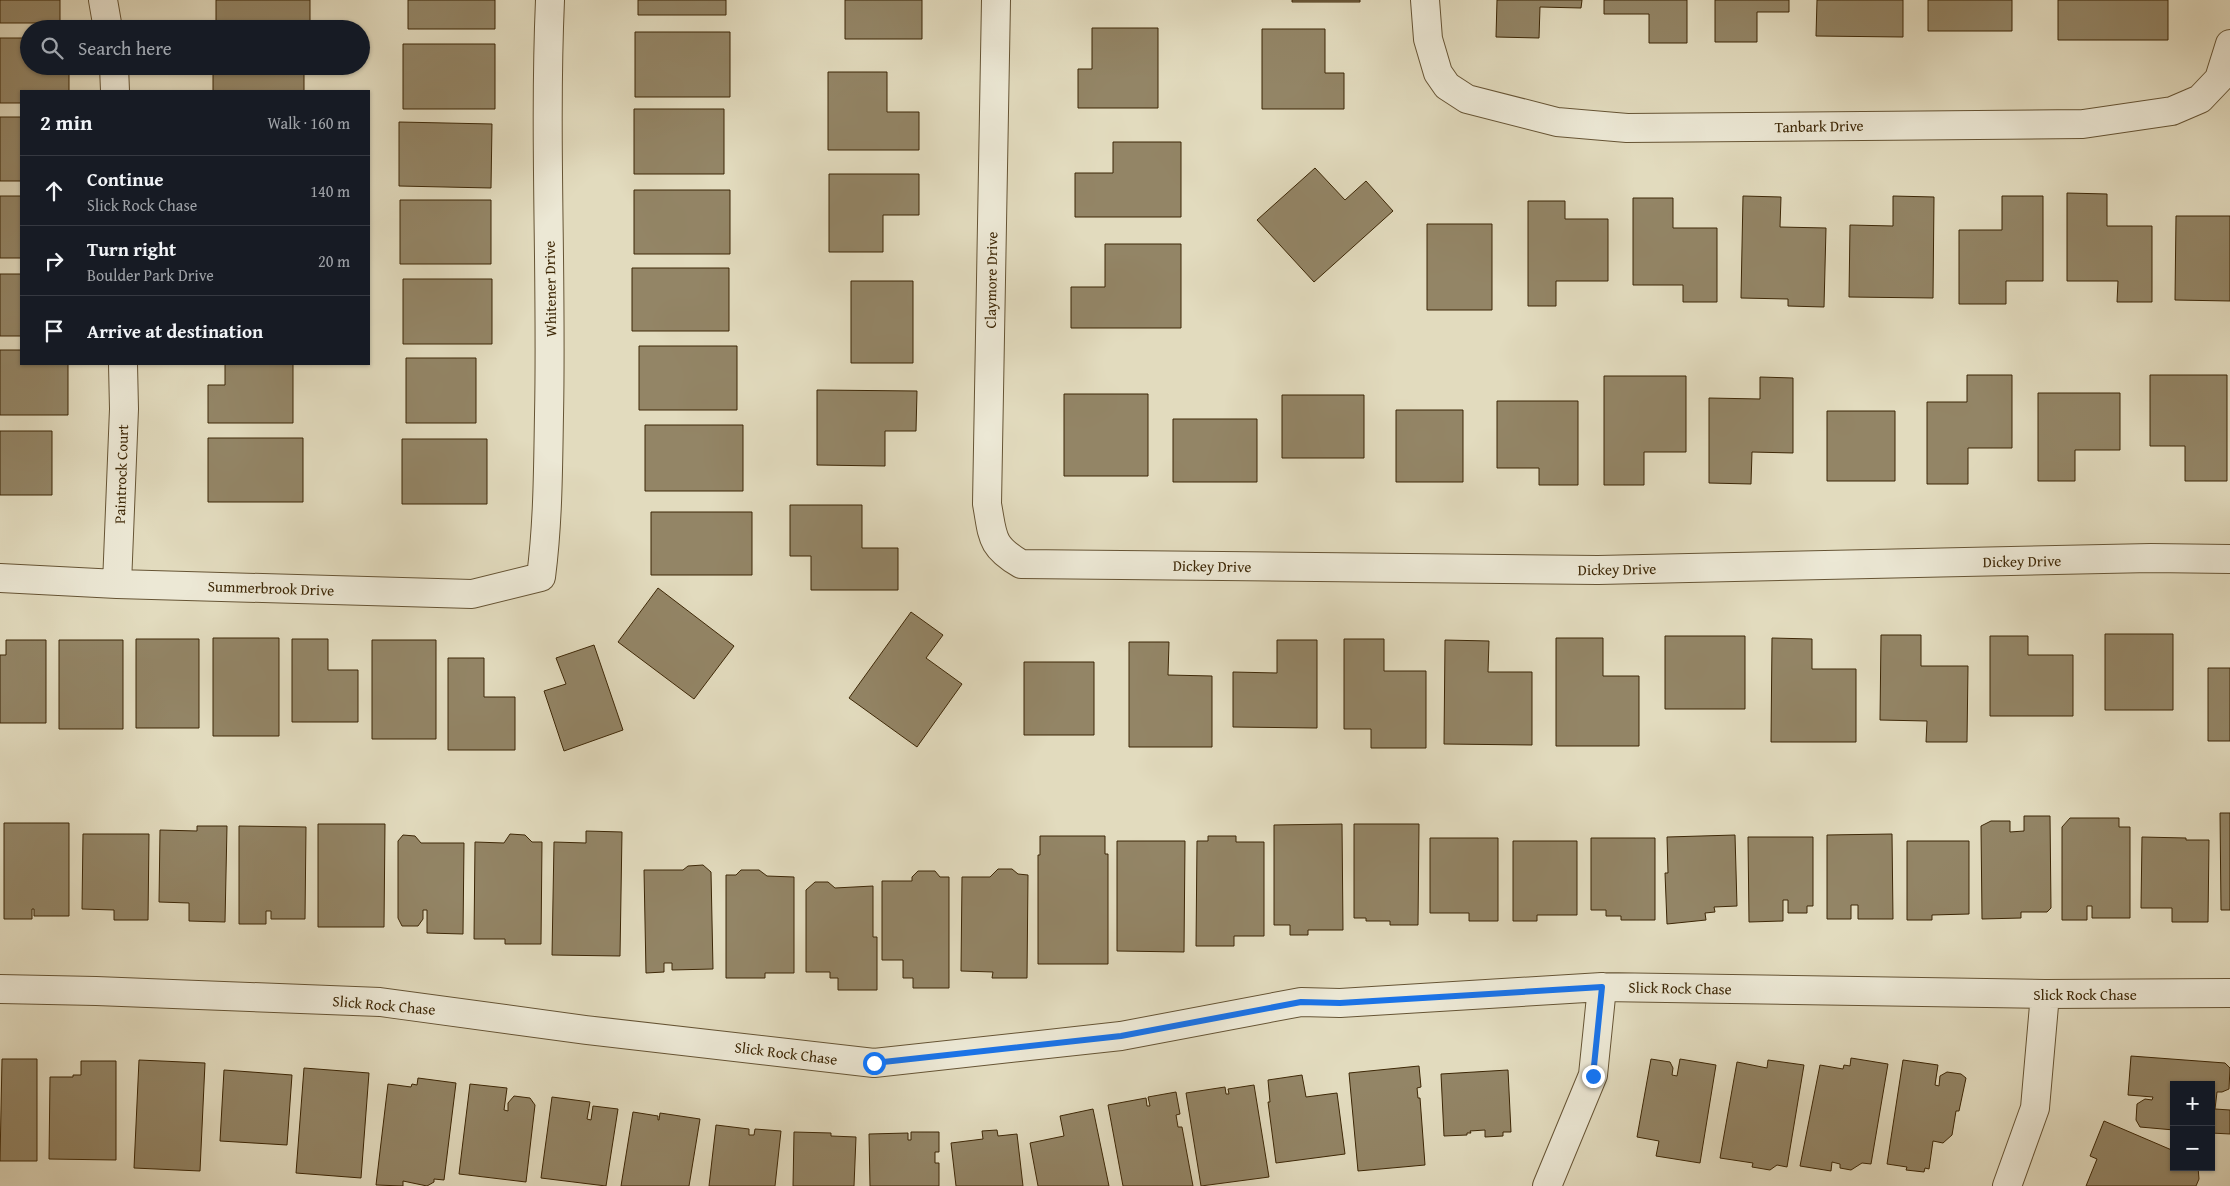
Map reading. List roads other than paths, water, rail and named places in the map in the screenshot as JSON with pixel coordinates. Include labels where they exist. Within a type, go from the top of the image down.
[{"type":"street","points":[[103,0],[106,20]]},
{"type":"street","name":"Whitener Drive","points":[[541,577],[547,528],[551,347],[547,62],[550,0]]},
{"type":"street","name":"Claymore Drive","points":[[996,0],[987,504],[994,541],[1006,555]]},
{"type":"street","name":"Tanbark Drive","points":[[1425,0],[1428,39],[1438,72],[1447,86],[1466,99],[1557,122],[1627,128],[2083,124],[2172,111],[2200,99],[2219,79],[2230,44]]},
{"type":"street","points":[[114,75],[115,90]]},
{"type":"street","name":"Paintrock Court","points":[[117,584],[124,409],[123,365]]},
{"type":"street","name":"Dickey Drive","points":[[1006,555],[1021,564],[1598,570],[2151,558],[2230,559]]},
{"type":"street","name":"Summerbrook Drive","points":[[0,578],[117,584],[472,594],[541,577]]},
{"type":"street","points":[[1547,1186],[1593,1076],[1602,987]]},
{"type":"street","name":"Slick Rock Chase","points":[[0,990],[96,990],[380,1002],[586,1030],[874,1063],[1121,1036],[1301,1002],[1340,1003],[1602,987],[2045,994],[2230,993]]},
{"type":"street","points":[[2007,1186],[2035,1108],[2045,994]]}]
